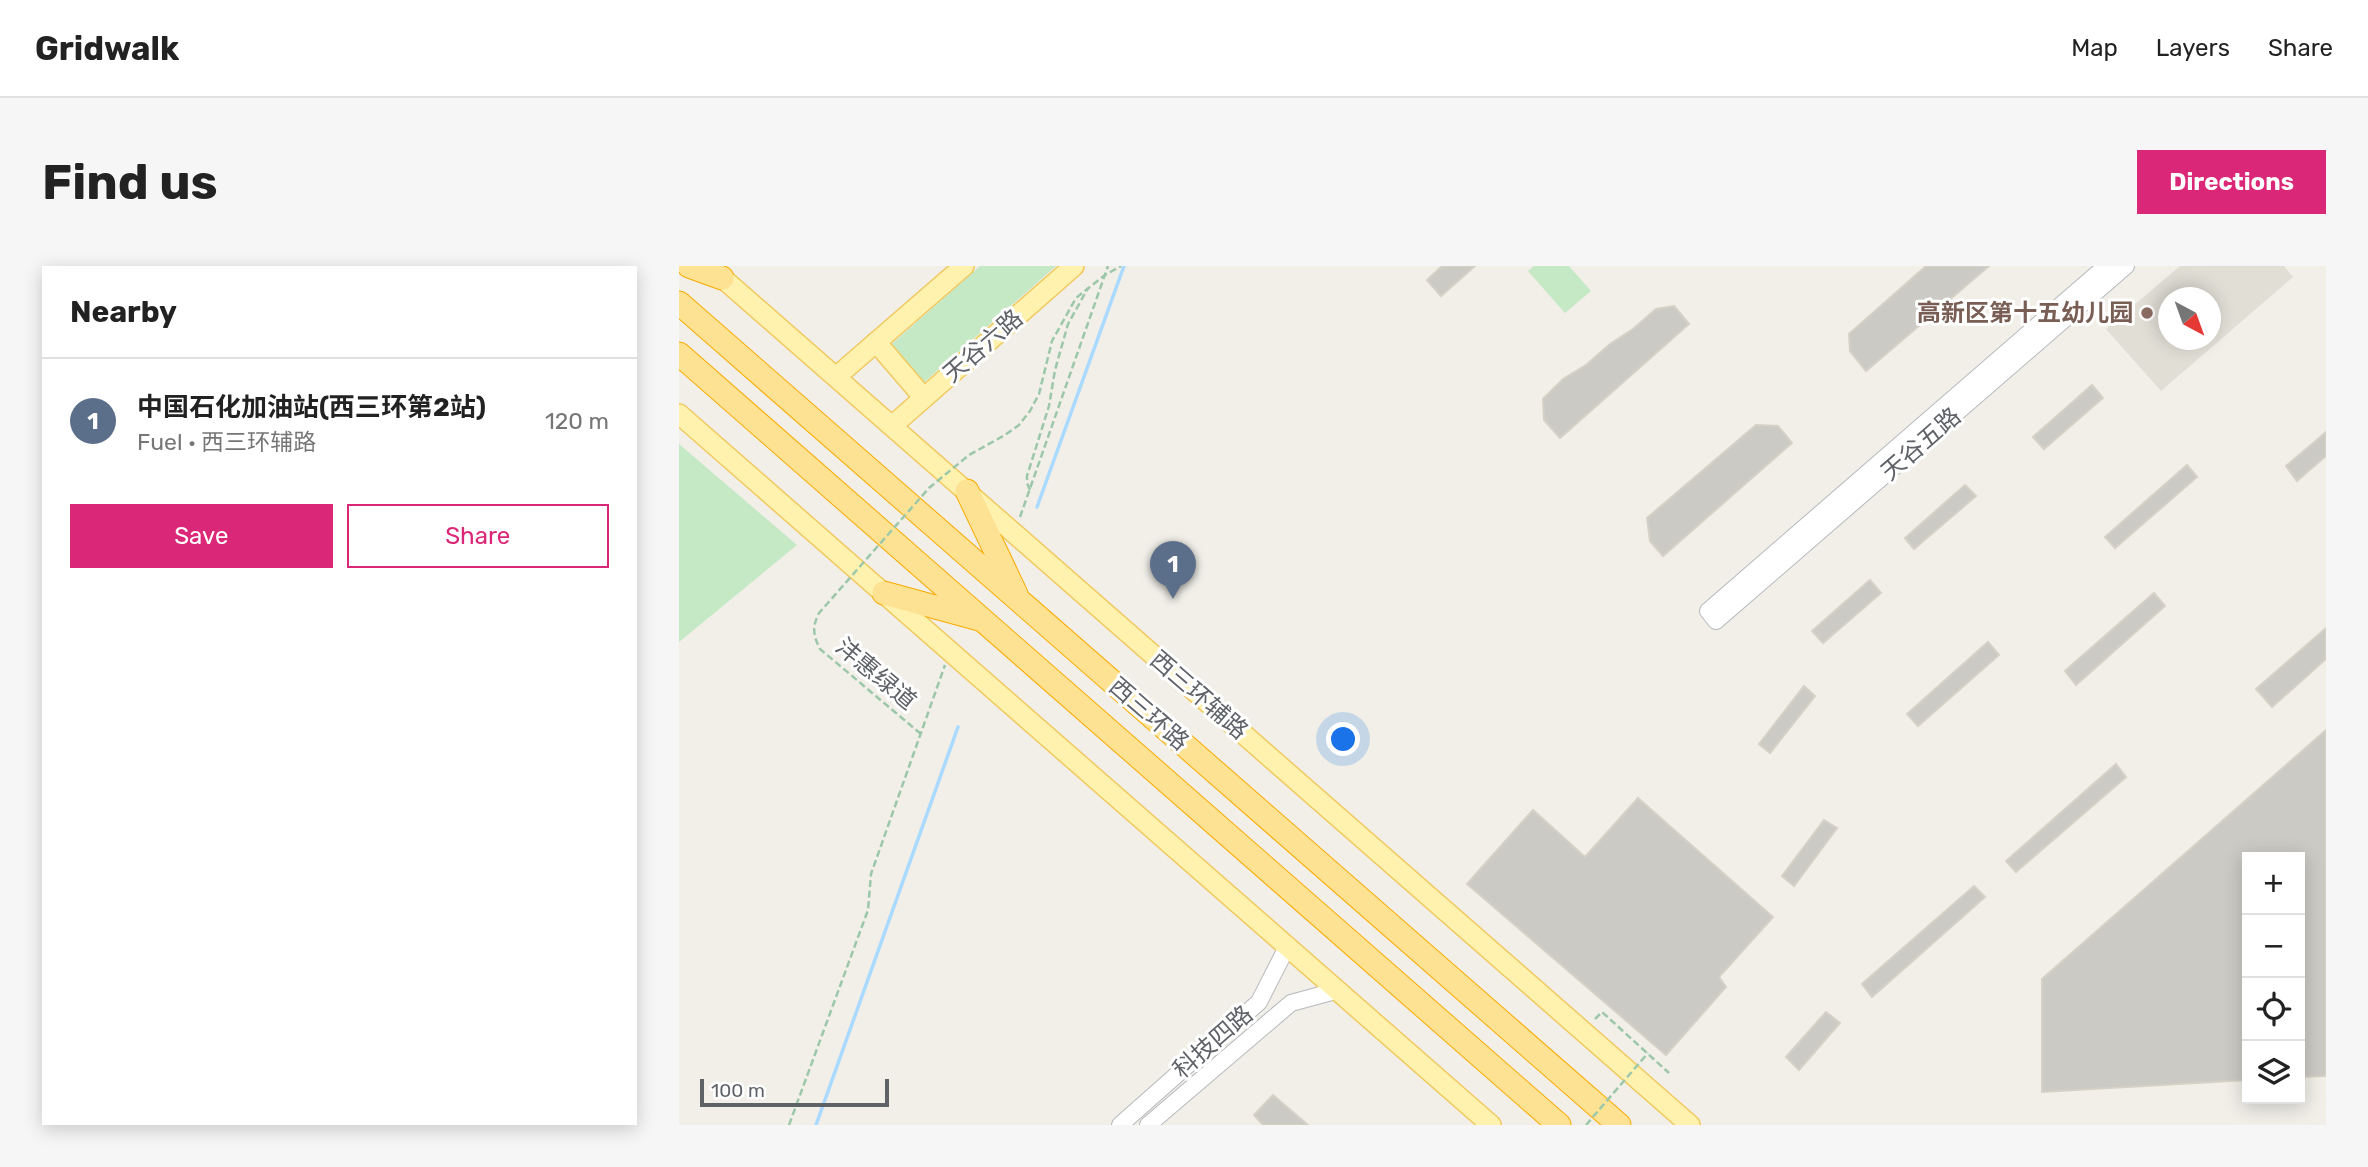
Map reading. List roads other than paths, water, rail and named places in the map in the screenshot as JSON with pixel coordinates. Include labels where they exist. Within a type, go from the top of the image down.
[{"type":"highway","points":[[689,266],[715,272]]},
{"type":"highway","name":"西三环路","points":[[679,303],[1619,1125]]},
{"type":"highway","name":"西三环路","points":[[679,354],[1559,1125]]},
{"type":"highway","points":[[967,491],[1021,603]]},
{"type":"highway","points":[[884,593],[984,620]]},
{"type":"main road","points":[[836,377],[964,266]]},
{"type":"main road","name":"天谷六路","points":[[892,426],[1074,266]]},
{"type":"main road","name":"西三环辅路","points":[[715,272],[1690,1125]]},
{"type":"main road","points":[[876,342],[924,398]]},
{"type":"main road","points":[[679,414],[1491,1125]]},
{"type":"street","name":"天谷五路","points":[[2106,266],[1712,616],[2126,266]]},
{"type":"street","name":"科技四路","points":[[1120,1125],[1259,1002],[1288,946]]},
{"type":"street","name":"科技四路","points":[[1148,1125],[1291,1003],[1339,990]]},
{"type":"waterway","points":[[1037,507],[1124,266]]},
{"type":"waterway","points":[[816,1125],[958,727]]},
{"type":"place","name":"高新区第十五幼儿园","points":[[2147,313]]},
{"type":"place","name":"中国石化加油站(西三环第2站)","points":[[1173,599]]}]
